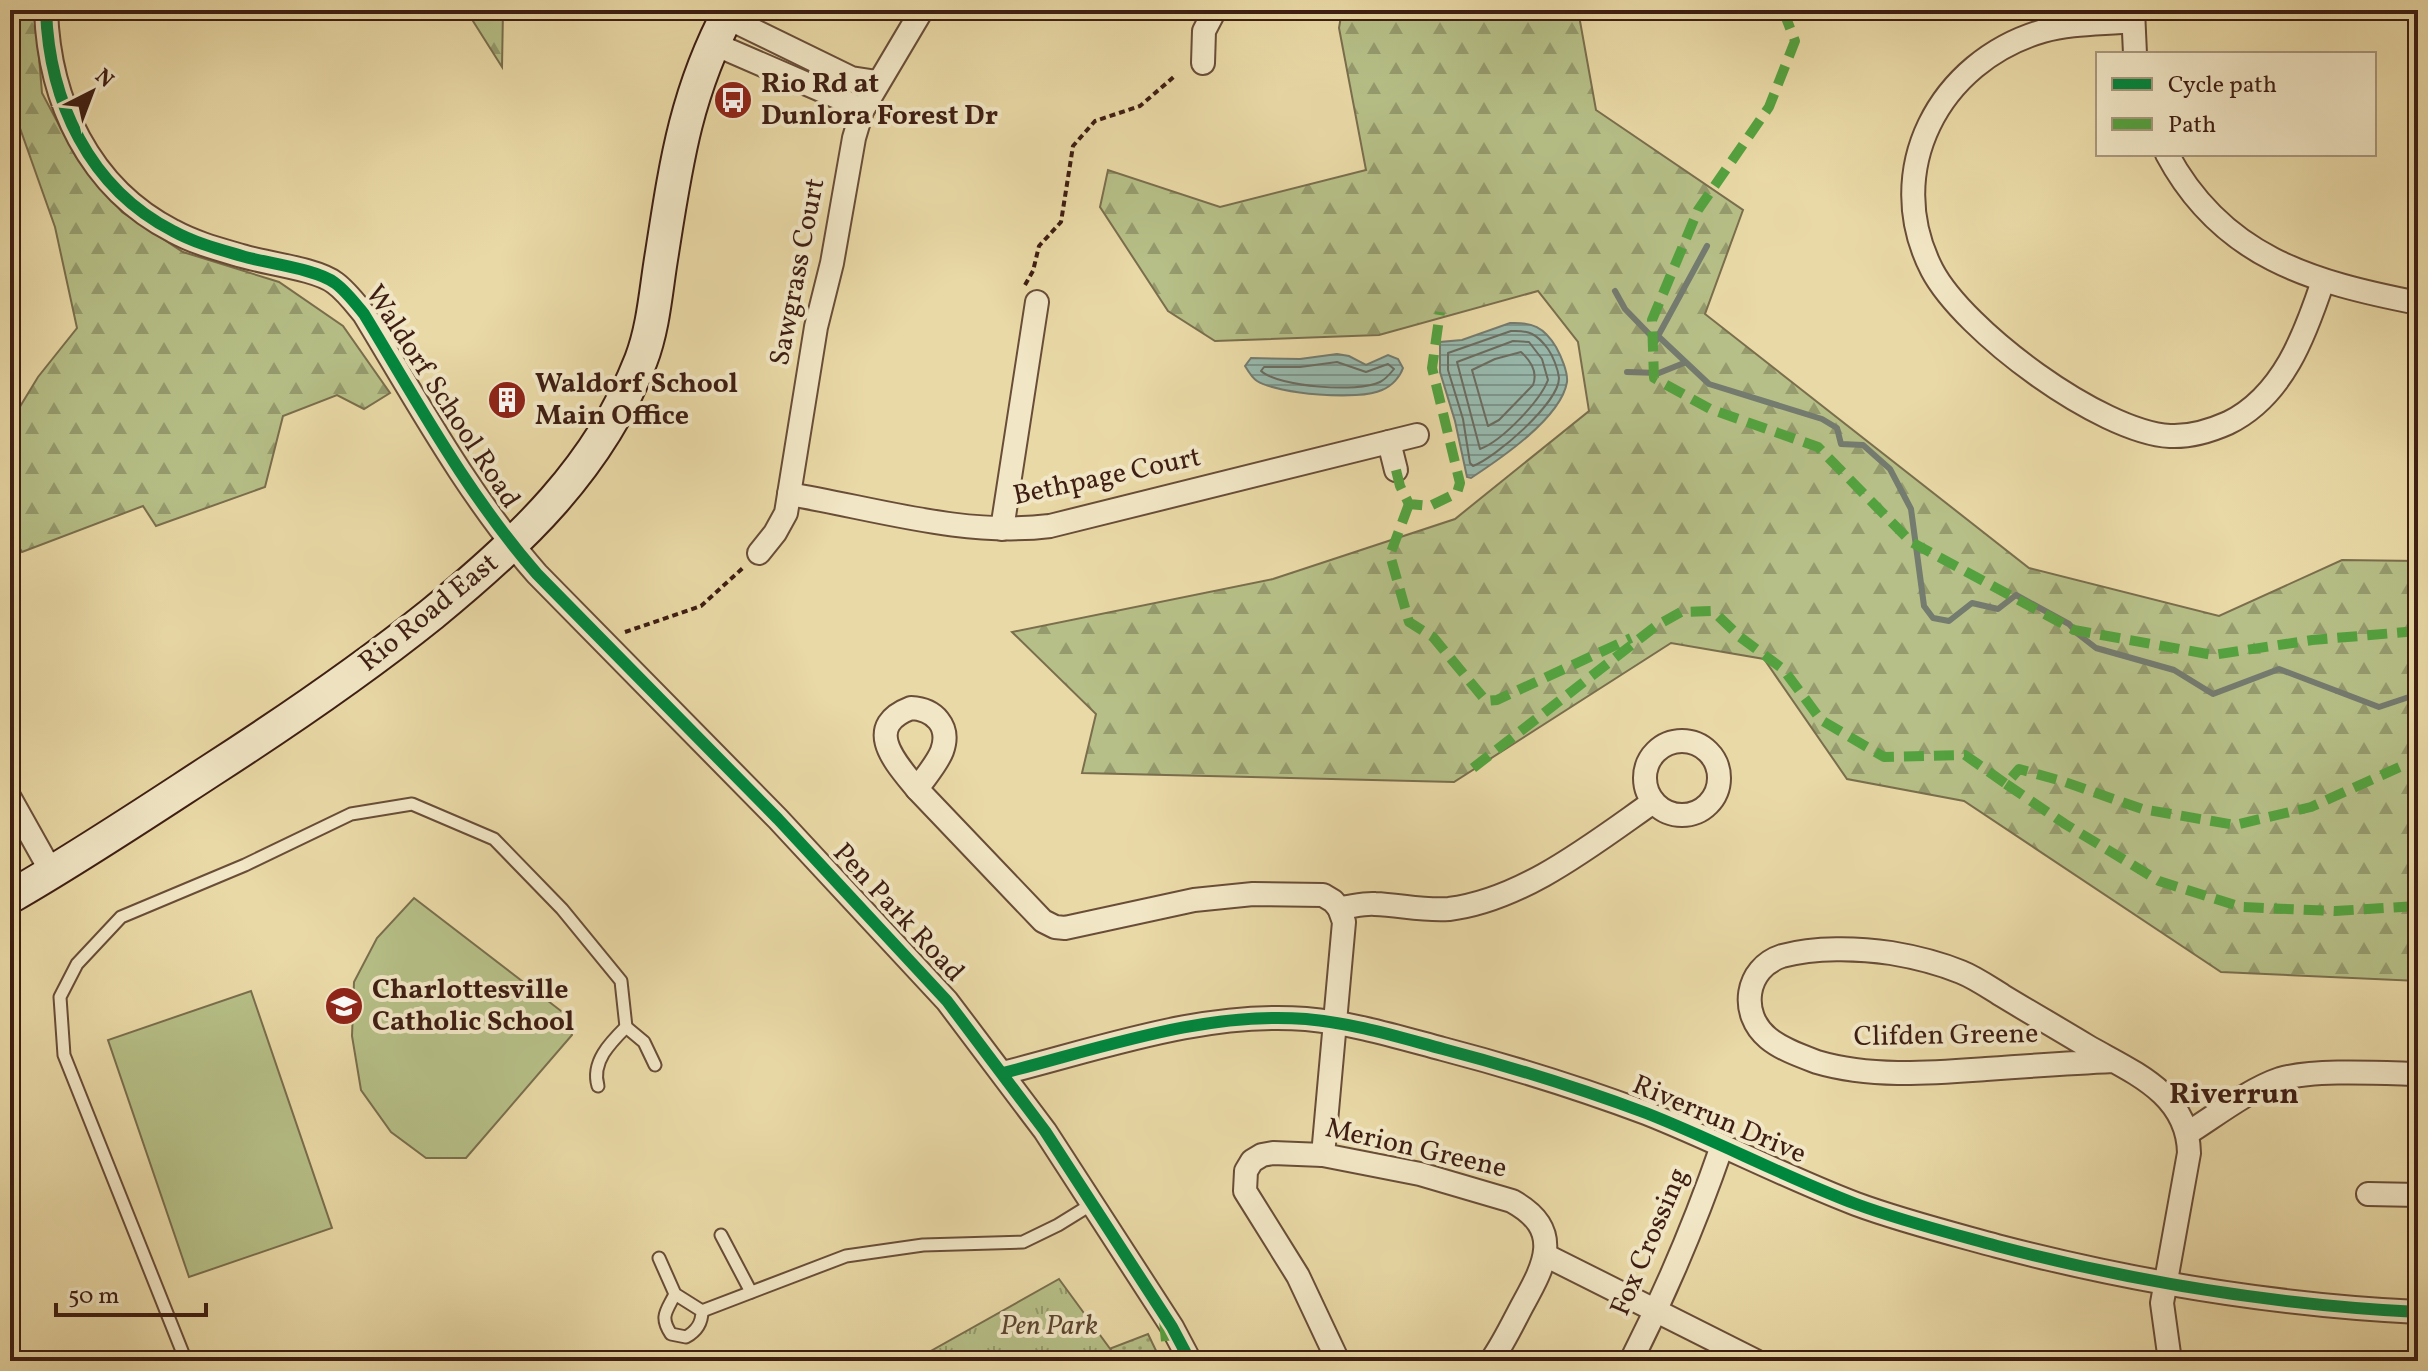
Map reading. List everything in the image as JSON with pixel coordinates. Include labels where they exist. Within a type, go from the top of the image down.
[{"type":"street","name":"Waldorf School Road","points":[[46,10],[47,40],[65,114],[103,175],[124,198],[171,231],[200,244],[325,276],[334,282],[364,314],[482,507],[512,546]]},
{"type":"street","name":"Sawgrass Court","points":[[759,553],[782,523],[789,494],[820,307],[832,263],[854,138],[862,111],[922,10]]},
{"type":"street","points":[[1203,63],[1204,31],[1215,10]]},
{"type":"street","points":[[2135,52],[2133,16],[2066,27],[2043,31],[2016,42],[1978,63],[1956,83],[1941,103],[1924,136],[1916,161],[1913,188],[1922,246],[1933,272],[1948,294],[1995,341],[2054,387],[2116,421],[2168,436],[2207,431],[2229,422],[2267,394],[2293,357],[2323,281]]},
{"type":"street","name":"Rio Road East","points":[[10,897],[52,873],[346,680],[512,546],[549,509],[587,461],[615,417],[638,367],[651,319],[687,111],[723,23]]},
{"type":"street","points":[[723,23],[851,78],[877,82]]},
{"type":"street","points":[[723,23],[824,91],[862,111]]},
{"type":"street","points":[[2168,156],[2217,221],[2269,259],[2323,281],[2418,303]]},
{"type":"street","points":[[1002,529],[1030,296]]},
{"type":"street","name":"Bethpage Court","points":[[789,494],[968,526],[1002,529],[1050,526],[1417,435]]},
{"type":"street","points":[[1389,442],[1396,470]]},
{"type":"street","name":"Pen Park Road","points":[[512,546],[778,819],[947,1001],[1003,1073],[1092,1204],[1172,1327],[1190,1361]]},
{"type":"street","points":[[917,789],[1043,921],[1055,927],[1065,928],[1194,900],[1253,894],[1323,895],[1333,901],[1344,922],[1323,1155]]},
{"type":"street","points":[[10,798],[52,873]]},
{"type":"street","points":[[1339,908],[1373,903],[1424,910],[1449,909],[1502,896],[1529,883],[1653,802]]},
{"type":"street","name":"Clifden Greene","points":[[2113,1061],[1942,1072],[1848,1069],[1816,1061],[1769,1039],[1756,1026],[1748,1001],[1751,986],[1766,965],[1781,957],[1812,952],[1888,953],[1926,960],[1963,973],[2113,1061],[2162,1090],[2175,1104],[2188,1133]]},
{"type":"street","name":"Riverrun Drive","points":[[1003,1073],[1184,1028],[1262,1018],[1334,1022],[1541,1075],[1649,1114],[1855,1203],[1914,1224],[2072,1265],[2239,1297],[2418,1312]]},
{"type":"street","points":[[2170,1361],[2162,1303],[2189,1153],[2188,1133],[2281,1079],[2308,1075],[2418,1074]]},
{"type":"street","name":"Fox Crossing","points":[[1631,1361],[1696,1221],[1722,1146]]},
{"type":"street","name":"Merion Greene","points":[[1338,1361],[1298,1276],[1245,1191],[1243,1182],[1246,1171],[1252,1161],[1262,1155],[1323,1155],[1420,1174],[1512,1201],[1535,1218],[1542,1232],[1545,1255]]},
{"type":"street","points":[[2368,1194],[2418,1195]]},
{"type":"street","points":[[1491,1361],[1543,1269],[1545,1255],[1756,1361]]},
{"type":"lane","points":[[186,1361],[64,1055],[60,997],[77,964],[121,917],[245,865],[351,814],[412,804],[494,839],[562,909],[621,981],[626,1027],[644,1042],[655,1065]]},
{"type":"lane","points":[[598,1086],[595,1075],[604,1050],[626,1027]]},
{"type":"lane","points":[[702,1311],[846,1256],[923,1245],[1023,1242],[1092,1204]]},
{"type":"lane","points":[[721,1235],[751,1292]]},
{"type":"lane","points":[[659,1258],[675,1294],[702,1311]]},
{"type":"lane","points":[[675,1294],[665,1312],[664,1324],[671,1334],[686,1337],[695,1332],[702,1320],[702,1311]]},
{"type":"path","points":[[1030,296],[1039,246],[1061,222],[1073,146],[1095,121],[1140,106],[1176,75]]},
{"type":"path","points":[[615,636],[701,606],[759,553]]},
{"type":"green space","points":[[10,10],[35,10],[42,93],[76,157],[122,212],[183,252],[279,282],[343,326],[390,393],[364,409],[337,395],[283,416],[265,487],[156,526],[143,506],[22,552],[10,532],[10,423],[38,377],[77,328],[55,227],[10,100]]},
{"type":"green space","points":[[466,10],[503,10],[502,67]]},
{"type":"green space","points":[[1342,10],[1578,10],[1596,110],[1743,210],[1705,314],[2029,568],[2219,616],[2342,560],[2418,561],[2418,981],[2221,972],[1964,801],[1847,779],[1764,659],[1671,643],[1454,782],[1082,773],[1096,714],[1012,632],[1273,579],[1455,519],[1589,411],[1578,342],[1538,291],[1379,335],[1215,341],[1168,311],[1100,207],[1108,170],[1220,207],[1366,170],[1339,28]]},
{"type":"green space","points":[[414,898],[565,1014],[572,1035],[466,1158],[426,1158],[391,1132],[361,1090],[352,1036],[354,982],[377,938]]},
{"type":"green space","points":[[251,991],[332,1228],[189,1277],[108,1040]]},
{"type":"green space","name":"Pen Park","points":[[1059,1279],[1119,1361],[913,1361]]},
{"type":"green space","points":[[1148,1334],[1161,1361],[1078,1361]]},
{"type":"water","points":[[1510,323],[1531,325],[1547,335],[1562,359],[1567,382],[1554,410],[1542,423],[1497,460],[1471,478],[1467,477],[1440,372],[1440,342],[1462,340]]},
{"type":"water","points":[[1337,354],[1366,365],[1388,355],[1398,359],[1403,368],[1395,381],[1382,390],[1338,395],[1267,386],[1255,380],[1245,366],[1251,358],[1300,359]]},
{"type":"waterway","points":[[1707,246],[1658,336],[1709,384],[1822,419],[1837,428],[1841,444],[1863,445],[1890,469],[1911,509],[1924,606],[1933,618],[1949,621],[1972,603],[1998,609],[2016,595],[2069,624],[2096,648],[2174,670],[2213,694],[2279,669],[2379,707],[2418,694]]},
{"type":"waterway","points":[[1615,291],[1625,309],[1656,341],[1658,336]]},
{"type":"waterway","points":[[1627,372],[1659,373],[1684,363]]},
{"type":"marked path","points":[[1783,10],[1795,41],[1769,107],[1698,210],[1652,320],[1654,378],[1710,409],[1818,447],[1911,542],[2074,630],[2213,655],[2312,640],[2418,631]]},
{"type":"marked path","points":[[1396,470],[1409,504],[1430,506],[1457,493],[1460,483],[1432,368],[1440,312]]},
{"type":"marked path","points":[[1409,504],[1390,555],[1409,622],[1433,637],[1486,701],[1497,700],[1631,638]]},
{"type":"marked path","points":[[1473,768],[1656,626],[1681,612],[1713,611],[1740,637],[1783,669],[1821,720],[1884,757],[1965,755],[2006,784],[2019,769],[2142,809],[2235,825],[2311,807],[2402,766],[2418,764]]},
{"type":"marked path","points":[[2006,784],[2159,881],[2241,907],[2335,911],[2418,906]]},
{"type":"marked path","points":[[1164,1321],[1168,1361]]},
{"type":"marked path","points":[[1063,1361],[1092,1356],[1098,1361]]},
{"type":"cycle path","points":[[46,10],[55,77],[65,109],[97,166],[118,191],[144,213],[181,235],[242,256],[316,274],[347,293],[364,314],[424,415],[488,513],[537,574],[778,819],[947,1001],[1045,1131],[1172,1327],[1190,1361]]},
{"type":"cycle path","points":[[1003,1073],[1191,1026],[1268,1018],[1341,1024],[1469,1056],[1596,1095],[1646,1113],[1856,1204],[1997,1246],[2101,1271],[2206,1290],[2311,1304],[2418,1312]]},
{"type":"place","name":"Rio Rd at Dunlora Forest Dr","points":[[733,100]]},
{"type":"place","name":"Waldorf School Main Office","points":[[507,400]]},
{"type":"place","name":"Charlottesville Catholic School","points":[[344,1006]]},
{"type":"district","name":"Riverrun","points":[[2234,1095]]}]
